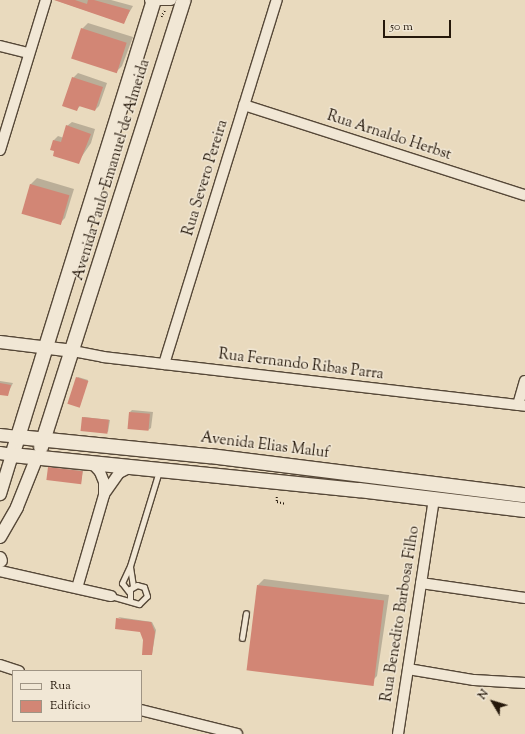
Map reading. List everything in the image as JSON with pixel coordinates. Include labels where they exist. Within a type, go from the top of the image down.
[{"type":"main road","name":"Avenida Paulo Emanuel de Almeida","points":[[6,454],[18,437],[152,0]]},
{"type":"main road","name":"Avenida Paulo Emanuel de Almeida","points":[[37,457],[73,351],[184,0]]},
{"type":"main road","name":"Avenida Elias Maluf","points":[[18,437],[210,456],[525,495]]},
{"type":"main road","points":[[6,454],[434,498],[525,510]]},
{"type":"main road","points":[[160,470],[168,457],[210,456]]},
{"type":"street","points":[[0,150],[46,0]]},
{"type":"street","name":"Avenida Paulo Emanuel de Almeida","points":[[152,0],[171,0]]},
{"type":"street","name":"Rua Severo Pereira","points":[[164,364],[277,0]]},
{"type":"street","points":[[0,46],[30,53]]},
{"type":"street","name":"Rua Arnaldo Herbst","points":[[244,106],[525,195]]},
{"type":"street","points":[[0,342],[73,351]]},
{"type":"street","name":"Rua Fernando Ribas Parra","points":[[73,351],[103,357],[521,405]]},
{"type":"street","points":[[521,405],[525,381]]},
{"type":"street","name":"Avenida Elias Maluf","points":[[0,435],[18,437]]},
{"type":"street","points":[[0,494],[6,454]]},
{"type":"street","points":[[0,537],[17,507],[37,457]]},
{"type":"street","points":[[77,588],[104,495],[104,482],[100,472],[90,462]]},
{"type":"street","points":[[104,495],[119,473],[132,467]]},
{"type":"street","name":"Rua Benedito Barbosa Filho","points":[[398,734],[434,498]]},
{"type":"street","points":[[0,562],[30,576],[111,596]]},
{"type":"street","points":[[421,583],[525,598]]},
{"type":"street","points":[[0,665],[16,670]]},
{"type":"street","points":[[408,669],[474,680],[525,684]]},
{"type":"street","points":[[142,710],[237,734]]},
{"type":"lane","points":[[130,600],[128,593],[122,584],[130,566],[160,470]]},
{"type":"lane","points":[[111,596],[128,593],[133,586],[130,566]]},
{"type":"lane","points":[[111,596],[130,600],[139,604],[147,596],[144,587],[133,586]]},
{"type":"lane","points":[[242,638],[246,613]]},
{"type":"path","points":[[277,497],[277,502],[286,504]]},
{"type":"building","points":[[54,0],[75,0],[87,4],[88,0],[94,0],[130,10],[124,24]]},
{"type":"building","points":[[81,28],[127,43],[117,73],[71,58]]},
{"type":"building","points":[[72,77],[103,87],[95,111],[79,106],[77,111],[62,106]]},
{"type":"building","points":[[66,125],[91,134],[79,164],[53,156],[54,151],[50,150],[53,140],[61,142]]},
{"type":"building","points":[[30,184],[69,195],[61,225],[21,214]]},
{"type":"building","points":[[76,377],[88,381],[80,408],[67,404]]},
{"type":"building","points":[[0,383],[11,385],[8,396],[0,395]]},
{"type":"building","points":[[129,412],[150,414],[148,431],[128,429]]},
{"type":"building","points":[[82,417],[109,420],[107,434],[81,431]]},
{"type":"building","points":[[48,467],[83,471],[81,484],[46,480]]},
{"type":"building","points":[[257,585],[384,601],[374,686],[247,670]]},
{"type":"building","points":[[116,618],[151,622],[155,632],[152,655],[142,655],[143,640],[140,632],[115,629]]}]
